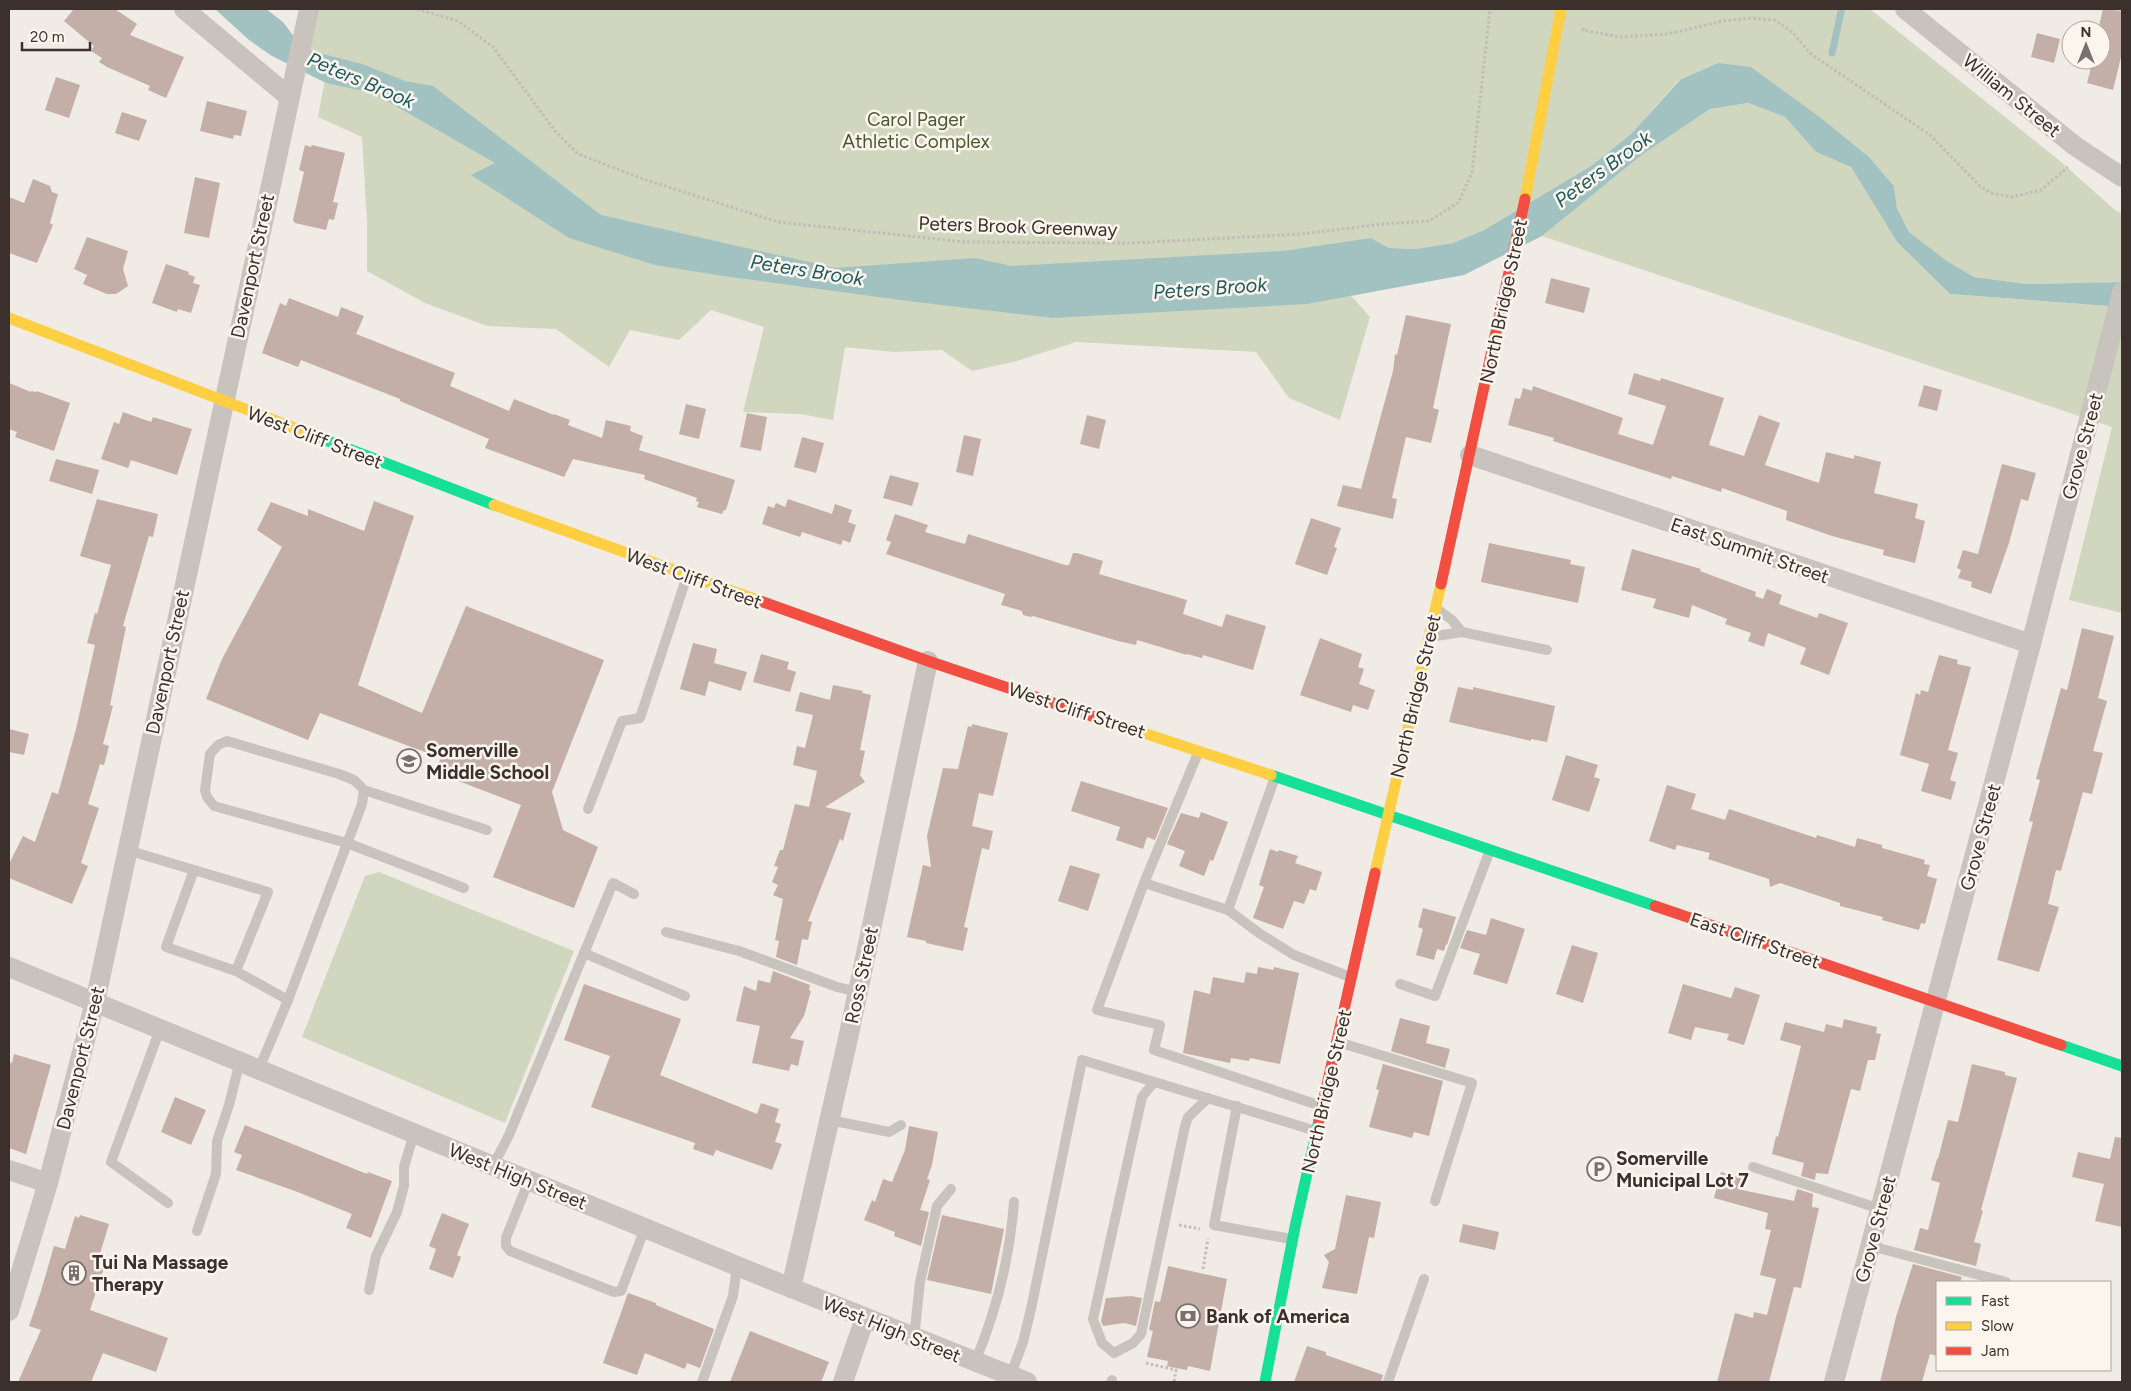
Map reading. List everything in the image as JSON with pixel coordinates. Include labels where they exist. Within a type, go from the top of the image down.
[{"type":"street","points":[[184,9],[289,97]]},
{"type":"street","name":"Davenport Street","points":[[9,1311],[48,1183],[95,1002],[293,76],[309,9]]},
{"type":"street","name":"North Bridge Street","points":[[1265,1382],[1322,1106],[1470,455],[1504,289],[1540,132],[1561,9]]},
{"type":"street","name":"William Street","points":[[1905,9],[2075,146],[2122,177]]},
{"type":"street","name":"Grove Street","points":[[1834,1382],[2031,644],[2122,292]]},
{"type":"street","name":"West Cliff Street","points":[[9,318],[521,516],[928,661],[1388,814]]},
{"type":"street","name":"East Summit Street","points":[[1470,455],[2031,644]]},
{"type":"street","name":"Ross Street","points":[[791,1288],[858,992],[928,661]]},
{"type":"street","name":"East Cliff Street","points":[[1388,814],[2122,1066]]},
{"type":"street","name":"West High Street","points":[[9,967],[1015,1380]]},
{"type":"street","points":[[9,1170],[48,1183]]},
{"type":"street","points":[[843,1382],[865,1318]]},
{"type":"lane","points":[[588,809],[622,721],[640,718],[688,575]]},
{"type":"lane","points":[[1435,608],[1452,620],[1462,632]]},
{"type":"lane","points":[[1429,637],[1462,632],[1546,650]]},
{"type":"lane","points":[[464,888],[347,843],[214,806],[207,797],[205,790],[210,754],[218,745],[227,741],[339,774],[354,780],[364,790],[487,830]]},
{"type":"lane","points":[[1198,751],[1144,883],[1096,1010],[1160,1025],[1154,1050],[1322,1106]]},
{"type":"lane","points":[[1228,910],[1276,776]]},
{"type":"lane","points":[[259,1069],[288,1000],[362,804],[364,790]]},
{"type":"lane","points":[[1400,984],[1435,996],[1491,849]]},
{"type":"lane","points":[[127,850],[268,892],[236,971]]},
{"type":"lane","points":[[194,870],[166,947],[236,971],[288,1000]]},
{"type":"lane","points":[[1144,883],[1228,910],[1259,933],[1294,955],[1352,977]]},
{"type":"lane","points":[[493,1166],[509,1134],[613,884],[634,894]]},
{"type":"lane","points":[[666,932],[739,950],[837,987],[858,992]]},
{"type":"lane","points":[[584,954],[685,996]]},
{"type":"lane","points":[[160,1029],[111,1162],[168,1203]]},
{"type":"lane","points":[[1337,1042],[1472,1083],[1435,1201]]},
{"type":"lane","points":[[1015,1380],[1032,1309],[1082,1060],[1317,1131]]},
{"type":"lane","points":[[197,1231],[216,1174],[217,1141],[230,1105],[240,1061]]},
{"type":"lane","points":[[1154,1082],[1142,1096],[1093,1319],[1102,1343],[1114,1353],[1133,1343],[1141,1334],[1185,1126],[1188,1117],[1208,1098]]},
{"type":"lane","points":[[1237,1106],[1214,1225],[1293,1240]]},
{"type":"lane","points":[[830,1120],[889,1132],[901,1125]]},
{"type":"lane","points":[[369,1290],[376,1256],[397,1212],[404,1186],[404,1167],[414,1133]]},
{"type":"lane","points":[[1753,1167],[1880,1209]]},
{"type":"lane","points":[[529,1180],[506,1238],[506,1246],[510,1251],[614,1292],[621,1291],[644,1228]]},
{"type":"lane","points":[[914,1338],[920,1282],[938,1206],[943,1196],[950,1189]]},
{"type":"lane","points":[[975,1362],[988,1330],[1011,1232],[1014,1202]]},
{"type":"lane","points":[[1871,1246],[2002,1281]]},
{"type":"lane","points":[[702,1382],[733,1296],[737,1266]]},
{"type":"lane","points":[[1388,1382],[1424,1280]]},
{"type":"path","name":"Peters Brook Greenway","points":[[417,9],[458,21],[493,47],[555,131],[578,154],[646,180],[778,222],[965,242],[1134,243],[1301,234],[1383,224],[1430,221],[1458,203],[1472,173],[1490,9]]},
{"type":"path","points":[[1585,23],[1584,30],[1620,37],[1668,34],[1723,21],[1749,18],[1775,20],[1793,33],[1811,54],[1930,135],[1980,186],[1991,194],[2012,197],[2041,190],[2070,165]]},
{"type":"path","points":[[1203,1269],[1210,1231]]},
{"type":"path","points":[[1146,1362],[1176,1369],[1174,1382]]},
{"type":"green space","name":"Carol Pager Athletic Complex","points":[[312,9],[1870,9],[2060,161],[2116,211],[2122,213],[2122,282],[2026,284],[1974,277],[1947,261],[1909,232],[1897,208],[1894,186],[1869,157],[1821,118],[1679,80],[1631,134],[1591,166],[1484,230],[1453,243],[1416,249],[1389,248],[1371,238],[1309,248],[1370,317],[1340,420],[1289,398],[1256,352],[1076,342],[1017,361],[972,371],[942,350],[894,352],[845,347],[833,420],[800,414],[743,412],[764,327],[711,310],[679,340],[630,330],[609,367],[556,329],[487,326],[425,303],[367,271],[367,221],[362,137],[318,117],[329,57],[303,49]]},
{"type":"green space","points":[[1748,103],[1785,117],[1816,152],[1851,167],[1897,242],[1950,294],[2122,307],[2122,613],[2069,600],[2112,427],[1542,236],[1643,154],[1710,109]]},
{"type":"green space","points":[[379,872],[574,951],[505,1123],[302,1037],[365,876]]},
{"type":"water","name":"Peters Brook","points":[[215,9],[266,9],[283,22],[303,49],[362,64],[405,81],[433,86],[601,215],[835,268],[975,258],[1011,266],[1283,251],[1371,238],[1389,248],[1416,249],[1453,243],[1484,230],[1591,166],[1631,134],[1680,80],[1718,63],[1751,67],[1821,118],[1869,157],[1894,186],[1897,208],[1909,232],[1947,261],[1974,277],[2026,284],[2122,282],[2122,307],[1950,294],[1897,242],[1851,167],[1816,152],[1785,117],[1748,103],[1710,109],[1643,154],[1542,236],[1464,275],[1307,304],[1052,318],[723,276],[655,265],[569,238],[471,175],[495,163],[373,93],[326,83],[272,56],[249,40]]},
{"type":"building","points":[[74,9],[115,9],[137,24],[130,35],[184,57],[166,98],[148,90],[150,86],[99,62],[102,58],[91,51],[94,46],[64,21]]},
{"type":"building","points":[[2103,9],[2122,11],[2122,53],[2113,90],[2087,83],[2090,70],[2111,70],[2111,20],[2100,20]]},
{"type":"building","points":[[2037,33],[2060,39],[2054,63],[2031,57]]},
{"type":"building","points":[[56,77],[80,85],[69,118],[45,110]]},
{"type":"building","points":[[207,101],[247,111],[241,136],[234,135],[233,139],[200,131]]},
{"type":"building","points":[[122,112],[147,120],[139,141],[115,133]]},
{"type":"building","points":[[305,145],[345,153],[333,202],[338,203],[334,220],[329,219],[326,230],[295,223],[293,220],[304,172],[299,170]]},
{"type":"building","points":[[195,177],[220,183],[209,238],[184,233]]},
{"type":"building","points":[[33,179],[50,186],[52,192],[58,194],[50,223],[53,225],[37,263],[9,253],[9,197],[24,203]]},
{"type":"building","points":[[87,237],[128,251],[123,269],[128,286],[116,294],[107,294],[83,284],[87,275],[74,269]]},
{"type":"building","points":[[166,264],[189,272],[188,274],[195,277],[193,283],[200,285],[191,313],[178,309],[177,312],[152,303]]},
{"type":"building","points":[[1551,278],[1590,288],[1584,313],[1545,303]]},
{"type":"building","points":[[289,298],[338,317],[341,307],[364,316],[356,334],[455,373],[450,386],[509,411],[514,399],[570,420],[568,425],[602,438],[606,420],[631,426],[630,431],[643,436],[639,450],[735,480],[726,510],[722,514],[697,507],[699,502],[696,501],[697,498],[644,479],[645,475],[573,459],[564,477],[485,448],[489,439],[400,401],[400,399],[301,360],[298,367],[262,353],[280,303],[286,306]]},
{"type":"building","points":[[1406,315],[1451,324],[1433,408],[1439,410],[1431,443],[1406,437],[1392,498],[1397,499],[1393,519],[1337,506],[1343,485],[1361,489]]},
{"type":"building","points":[[1634,373],[1660,381],[1661,378],[1724,398],[1709,445],[1744,456],[1759,415],[1780,423],[1765,465],[1819,483],[1826,452],[1854,459],[1854,455],[1881,462],[1874,493],[1918,504],[1915,518],[1925,521],[1915,563],[1883,555],[1884,550],[1832,536],[1786,520],[1787,511],[1722,488],[1721,492],[1672,476],[1671,479],[1553,441],[1554,438],[1508,425],[1515,398],[1520,399],[1523,388],[1532,391],[1533,386],[1623,418],[1618,434],[1653,445],[1666,406],[1628,394]]},
{"type":"building","points":[[9,383],[31,392],[37,391],[70,403],[54,451],[15,437],[17,432],[9,429]]},
{"type":"building","points":[[1924,385],[1942,390],[1937,411],[1918,406]]},
{"type":"building","points":[[686,404],[706,409],[699,439],[679,434]]},
{"type":"building","points":[[123,412],[151,422],[153,417],[192,429],[177,475],[131,460],[128,468],[101,459],[114,422],[119,424]]},
{"type":"building","points":[[747,413],[767,417],[761,451],[740,447]]},
{"type":"building","points":[[1087,415],[1106,420],[1099,449],[1080,444]]},
{"type":"building","points":[[964,435],[981,439],[973,476],[956,472]]},
{"type":"building","points":[[802,437],[824,443],[816,473],[794,467]]},
{"type":"building","points":[[56,459],[99,470],[92,494],[49,481]]},
{"type":"building","points":[[2002,464],[2036,473],[2028,501],[2021,499],[2009,543],[1991,594],[1971,587],[1972,582],[1958,578],[1961,570],[1957,568],[1963,550],[1978,554]]},
{"type":"building","points":[[890,475],[919,483],[912,506],[883,498]]},
{"type":"building","points":[[97,499],[158,514],[153,537],[149,536],[123,626],[126,627],[110,705],[113,706],[103,744],[109,746],[104,765],[100,764],[88,804],[99,808],[81,863],[88,866],[72,904],[9,878],[9,864],[23,836],[35,842],[52,792],[58,794],[76,729],[95,645],[87,643],[111,565],[80,556]]},
{"type":"building","points":[[788,499],[832,514],[835,504],[852,510],[848,522],[856,525],[850,543],[843,540],[841,545],[802,532],[800,537],[762,524],[768,506],[774,508],[776,503],[785,507]]},
{"type":"building","points":[[374,501],[414,516],[358,685],[422,713],[466,606],[604,660],[552,792],[563,830],[598,847],[574,908],[493,877],[521,805],[435,772],[441,758],[320,713],[308,740],[206,699],[222,659],[282,547],[257,530],[271,502],[308,516],[308,509],[364,531]]},
{"type":"building","points":[[895,514],[928,525],[925,532],[965,544],[968,534],[1065,565],[1069,565],[1073,553],[1077,553],[1103,561],[1099,574],[1187,600],[1183,614],[1222,627],[1226,614],[1266,626],[1253,670],[1203,655],[1202,658],[1187,655],[1137,640],[1136,645],[1118,641],[1033,616],[1023,615],[1022,611],[1001,605],[1005,594],[886,554],[891,542],[886,540]]},
{"type":"building","points":[[1311,518],[1341,528],[1334,547],[1337,548],[1327,575],[1295,564]]},
{"type":"building","points":[[1489,543],[1571,560],[1570,564],[1585,567],[1578,603],[1481,582]]},
{"type":"building","points":[[1632,549],[1701,569],[1700,571],[1756,592],[1755,596],[1763,599],[1767,589],[1782,595],[1779,604],[1817,618],[1819,613],[1848,623],[1829,675],[1800,664],[1806,648],[1768,633],[1764,647],[1748,641],[1751,633],[1725,624],[1727,619],[1692,605],[1689,618],[1653,608],[1656,599],[1621,590]]},
{"type":"building","points":[[2082,628],[2114,636],[2098,698],[2107,701],[2093,751],[2103,753],[2092,794],[2083,792],[2061,871],[2056,870],[2048,904],[2059,907],[2039,972],[1997,960],[2033,822],[2029,821],[2040,780],[2036,779],[2061,688],[2067,690]]},
{"type":"building","points":[[1320,638],[1362,654],[1358,667],[1364,669],[1359,684],[1375,690],[1368,710],[1353,705],[1351,712],[1300,695]]},
{"type":"building","points":[[693,643],[717,649],[714,663],[747,672],[741,691],[709,681],[705,696],[680,689]]},
{"type":"building","points":[[761,654],[789,662],[787,669],[796,672],[790,692],[753,682]]},
{"type":"building","points":[[1939,655],[1958,660],[1957,664],[1971,667],[1948,750],[1958,753],[1950,780],[1956,782],[1951,800],[1921,791],[1929,764],[1900,755],[1916,693],[1920,695],[1921,690],[1928,692]]},
{"type":"building","points":[[833,685],[863,691],[862,693],[871,695],[860,750],[865,751],[860,775],[865,782],[825,807],[851,813],[843,841],[840,839],[808,921],[812,922],[808,940],[802,939],[797,965],[776,957],[779,941],[775,940],[783,899],[773,895],[778,885],[772,882],[778,867],[774,866],[780,850],[783,850],[795,804],[809,807],[817,771],[793,765],[797,746],[805,748],[813,715],[795,711],[800,692],[830,700]]},
{"type":"building","points":[[1458,687],[1473,690],[1473,687],[1555,706],[1547,742],[1531,739],[1531,741],[1449,722]]},
{"type":"building","points":[[972,724],[1008,733],[993,796],[979,793],[972,826],[993,831],[989,850],[982,848],[964,927],[968,928],[963,951],[907,937],[923,865],[931,867],[927,836],[943,768],[958,769],[968,726],[972,727]]},
{"type":"building","points":[[9,729],[29,734],[24,755],[9,752]]},
{"type":"building","points":[[1566,755],[1598,765],[1594,777],[1600,779],[1589,812],[1552,800]]},
{"type":"building","points":[[1081,781],[1168,808],[1155,840],[1147,837],[1143,849],[1116,840],[1120,827],[1071,811]]},
{"type":"building","points":[[1667,785],[1696,794],[1691,809],[1725,820],[1729,809],[1816,838],[1817,835],[1855,847],[1857,838],[1882,845],[1882,848],[1925,860],[1924,864],[1930,865],[1927,876],[1937,879],[1925,924],[1921,923],[1919,930],[1882,920],[1883,917],[1840,906],[1840,903],[1780,883],[1770,887],[1769,879],[1708,859],[1710,853],[1677,845],[1675,850],[1649,841]]},
{"type":"building","points":[[1201,812],[1228,822],[1213,861],[1210,860],[1204,876],[1179,866],[1185,851],[1167,844],[1181,813],[1199,818]]},
{"type":"building","points":[[1270,849],[1298,856],[1295,863],[1322,872],[1316,891],[1310,889],[1304,904],[1294,901],[1283,929],[1253,918],[1264,887],[1259,885]]},
{"type":"building","points":[[1070,865],[1100,874],[1088,911],[1058,901]]},
{"type":"building","points":[[1423,908],[1456,917],[1444,951],[1437,949],[1434,960],[1416,955],[1423,929],[1418,927]]},
{"type":"building","points":[[1491,918],[1525,929],[1507,984],[1473,974],[1480,954],[1460,948],[1467,930],[1486,935]]},
{"type":"building","points":[[1572,945],[1598,953],[1583,1003],[1556,994]]},
{"type":"building","points":[[1258,967],[1273,970],[1274,967],[1299,973],[1280,1064],[1250,1058],[1249,1061],[1231,1058],[1230,1063],[1183,1053],[1194,990],[1210,994],[1213,977],[1244,983],[1246,972],[1257,974]]},
{"type":"building","points":[[773,971],[810,985],[809,990],[811,991],[804,1016],[790,1038],[804,1041],[798,1066],[791,1064],[789,1071],[752,1063],[760,1026],[736,1021],[744,986],[756,991],[758,980],[770,983]]},
{"type":"building","points":[[584,984],[681,1019],[660,1075],[757,1114],[761,1103],[779,1109],[775,1122],[781,1124],[775,1142],[782,1144],[772,1170],[716,1150],[713,1156],[693,1149],[695,1143],[591,1107],[610,1056],[564,1040]]},
{"type":"building","points":[[1683,984],[1731,998],[1735,987],[1760,995],[1744,1045],[1727,1040],[1729,1034],[1695,1027],[1691,1040],[1668,1033]]},
{"type":"building","points":[[1400,1018],[1430,1026],[1426,1043],[1450,1049],[1445,1068],[1391,1051]]},
{"type":"building","points":[[1844,1019],[1877,1027],[1876,1033],[1881,1034],[1875,1060],[1868,1060],[1860,1091],[1851,1089],[1828,1174],[1816,1173],[1815,1180],[1801,1176],[1804,1163],[1772,1154],[1801,1046],[1780,1040],[1785,1022],[1824,1032],[1826,1024],[1842,1028]]},
{"type":"building","points":[[14,1054],[51,1065],[26,1154],[9,1148],[9,1062],[12,1063]]},
{"type":"building","points":[[1383,1064],[1443,1081],[1429,1136],[1414,1132],[1412,1138],[1369,1127],[1379,1090],[1376,1089]]},
{"type":"building","points":[[1972,1064],[2005,1072],[2005,1075],[2017,1078],[1974,1242],[1981,1244],[1976,1266],[1914,1250],[1920,1228],[1928,1230],[1940,1183],[1931,1180],[1948,1120],[1958,1122]]},
{"type":"building","points":[[175,1097],[206,1110],[191,1145],[161,1132]]},
{"type":"building","points":[[245,1125],[367,1174],[368,1172],[392,1181],[371,1238],[346,1228],[352,1214],[236,1170],[242,1155],[234,1152]]},
{"type":"building","points":[[909,1126],[938,1132],[932,1165],[927,1179],[930,1180],[920,1210],[929,1212],[921,1246],[894,1236],[895,1232],[864,1220],[872,1200],[875,1202],[883,1179],[892,1182],[905,1150]]},
{"type":"building","points":[[2115,1137],[2122,1138],[2122,1227],[2095,1221],[2104,1184],[2072,1177],[2078,1152],[2110,1159]]},
{"type":"building","points":[[1721,1172],[1745,1179],[1742,1190],[1794,1201],[1797,1189],[1813,1194],[1812,1207],[1819,1208],[1801,1288],[1794,1287],[1769,1382],[1717,1382],[1735,1313],[1753,1318],[1754,1312],[1767,1315],[1776,1279],[1760,1275],[1771,1230],[1765,1229],[1768,1213],[1714,1198]]},
{"type":"building","points":[[1346,1195],[1381,1202],[1374,1238],[1369,1237],[1357,1294],[1322,1288],[1329,1262],[1324,1255],[1335,1249]]},
{"type":"building","points":[[442,1213],[469,1224],[457,1255],[461,1257],[453,1278],[429,1269],[436,1249],[429,1246]]},
{"type":"building","points":[[80,1215],[109,1224],[99,1257],[107,1259],[90,1310],[168,1338],[156,1372],[103,1353],[91,1382],[18,1382],[41,1330],[29,1326],[54,1246],[65,1249],[75,1216],[79,1218]]},
{"type":"building","points":[[942,1215],[1004,1229],[991,1294],[927,1280]]},
{"type":"building","points":[[1463,1224],[1499,1232],[1495,1250],[1459,1242]]},
{"type":"building","points":[[1913,1264],[1962,1277],[1960,1281],[1936,1281],[1936,1356],[1930,1354],[1922,1382],[1880,1382],[1896,1317]]},
{"type":"building","name":"Bank of America","points":[[1168,1266],[1227,1279],[1210,1371],[1188,1366],[1187,1370],[1167,1366],[1168,1361],[1147,1357],[1153,1331],[1149,1330],[1155,1301],[1160,1302]]},
{"type":"building","points":[[628,1293],[656,1303],[656,1305],[714,1329],[700,1368],[687,1363],[685,1369],[645,1353],[637,1375],[603,1363]]},
{"type":"building","points":[[1131,1296],[1142,1298],[1136,1326],[1124,1323],[1103,1326],[1101,1321],[1106,1298]]},
{"type":"building","points":[[750,1331],[829,1362],[821,1382],[730,1382]]},
{"type":"building","points":[[1307,1346],[1326,1352],[1326,1355],[1383,1375],[1381,1382],[1294,1382]]},
{"type":"waterway","points":[[1832,53],[1841,12]]},
{"type":"traffic: fast","points":[[310,434],[494,505]]},
{"type":"traffic: fast","points":[[1271,775],[1655,906]]},
{"type":"traffic: fast","points":[[2061,1045],[2122,1066]]},
{"type":"traffic: fast","points":[[1265,1382],[1295,1227],[1319,1120]]},
{"type":"traffic: slow","points":[[1525,199],[1561,9]]},
{"type":"traffic: slow","points":[[9,318],[310,434]]},
{"type":"traffic: slow","points":[[494,505],[760,601]]},
{"type":"traffic: slow","points":[[1375,873],[1441,584]]},
{"type":"traffic: slow","points":[[1092,716],[1271,775]]},
{"type":"traffic: jam","points":[[1441,584],[1525,199]]},
{"type":"traffic: jam","points":[[760,601],[928,661],[1092,716]]},
{"type":"traffic: jam","points":[[1319,1120],[1375,873]]},
{"type":"traffic: jam","points":[[1655,906],[2061,1045]]},
{"type":"place","name":"Somerville Middle School","points":[[409,761]]},
{"type":"place","name":"Somerville Municipal Lot 7","points":[[1599,1169]]},
{"type":"place","name":"Tui Na Massage Therapy","points":[[74,1273]]},
{"type":"place","name":"Bank of America","points":[[1188,1316]]}]
